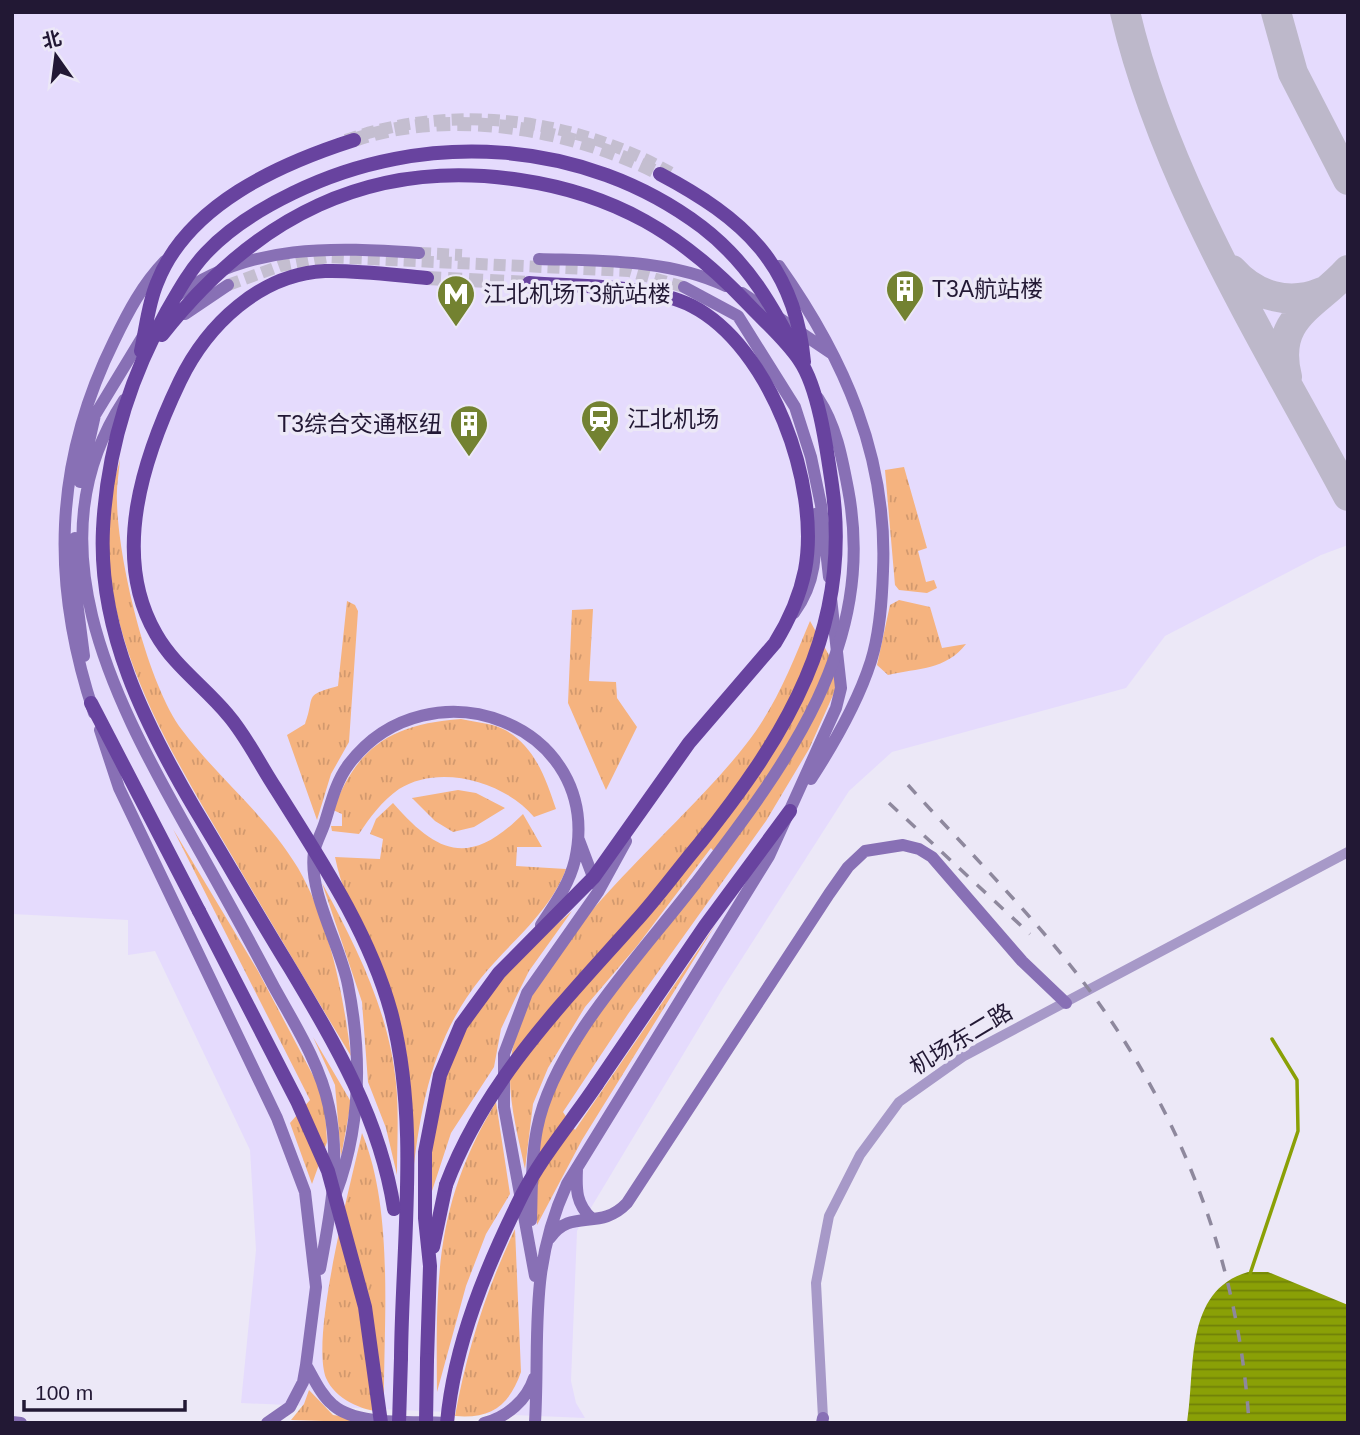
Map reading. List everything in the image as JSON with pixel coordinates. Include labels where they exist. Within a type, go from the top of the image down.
[{"type":"highway","points":[[139,366],[156,283],[186,236],[217,207],[254,182],[354,140]]},
{"type":"highway","points":[[402,1260],[389,1177],[376,1131],[343,1057],[182,786],[142,710],[121,654],[105,588],[103,556],[107,488],[126,397],[139,366],[188,274],[208,251],[240,223],[321,179],[373,161],[426,152],[489,151],[580,166],[620,180],[664,202],[703,228],[760,284],[813,390],[832,486],[834,567],[831,603],[817,653],[802,691],[775,742],[742,790],[639,918],[570,994],[496,1086],[458,1152],[446,1185],[430,1266]]},
{"type":"highway","points":[[139,366],[191,298],[229,262],[295,217],[346,194],[397,179],[467,173],[560,186],[617,205],[668,233],[714,269],[802,365]]},
{"type":"highway","points":[[660,174],[739,223],[763,249],[783,279],[798,318],[802,365]]},
{"type":"highway","points":[[399,1423],[402,1260],[408,1187],[407,1128],[404,1078],[391,1012],[371,957],[314,850],[230,716],[175,660],[157,636],[144,611],[135,562],[136,515],[143,476],[154,439],[194,354],[219,323],[247,299],[276,283],[322,271],[427,278]]},
{"type":"highway","points":[[426,1423],[430,1266],[425,1218],[425,1152],[440,1076],[448,1051],[471,1010],[499,972],[594,877],[652,791],[784,628],[805,569],[807,525],[800,476],[780,410],[751,357],[724,327],[688,304],[645,292],[529,283]]},
{"type":"highway","points":[[91,703],[297,1101],[328,1171],[365,1307],[381,1423]]},
{"type":"highway","points":[[445,1423],[466,1330],[523,1193],[705,926],[790,811]]},
{"type":"main road","points":[[316,1287],[305,1192],[293,1156],[119,788],[91,703],[65,597],[67,483],[78,432],[102,365],[138,294],[178,247],[255,186],[307,155],[334,144]]},
{"type":"main road","points":[[709,197],[763,243],[798,294],[857,405],[874,457],[881,498],[884,545],[881,607],[871,661],[856,699],[825,758],[790,811]]},
{"type":"main road","points":[[86,685],[74,549],[81,473],[95,415],[146,332],[169,303],[196,282],[238,263],[275,254],[333,249],[419,253]]},
{"type":"main road","points":[[539,259],[611,261],[658,267],[711,279],[746,295],[832,354]]},
{"type":"main road","points":[[95,415],[161,335],[192,308],[228,285]]},
{"type":"main road","points":[[537,1290],[552,1218],[577,1168],[741,904],[790,811],[836,708],[841,688],[821,505],[811,457],[795,407],[738,316],[684,287]]},
{"type":"main road","points":[[530,1241],[537,1127],[556,1072],[587,1024],[763,795],[798,740],[824,689],[841,641],[850,597],[854,551],[851,503],[832,424],[813,390]]},
{"type":"main road","points":[[126,397],[105,429],[87,484],[82,545],[92,617],[108,673],[169,797],[248,938],[320,1076],[330,1108],[333,1200]]},
{"type":"main road","points":[[784,628],[809,593],[813,571],[816,545],[811,457]]},
{"type":"main road","points":[[267,1423],[285,1411],[298,1395],[306,1365],[316,1287],[333,1200],[346,1168],[356,1116],[358,1057],[348,982],[317,889],[314,850],[332,796],[346,768],[363,746],[388,727],[408,718],[441,712],[479,713],[506,721],[535,738],[548,750],[566,779],[576,808],[578,837],[567,884],[535,934]]},
{"type":"main road","points":[[535,1423],[537,1290],[504,1107],[504,1054],[527,993],[598,892],[652,791]]},
{"type":"main road","points":[[578,837],[598,892]]},
{"type":"main road","points":[[544,1248],[560,1226],[615,1215],[638,1189],[829,894],[848,867],[865,851],[903,845],[932,857],[1022,961],[1066,1003]]},
{"type":"main road","points":[[577,1168],[577,1196],[582,1208],[592,1219]]},
{"type":"main road","points":[[306,1365],[325,1397],[343,1413],[361,1418],[445,1423]]},
{"type":"main road","points":[[484,1423],[502,1416],[522,1400],[530,1390],[537,1369]]},
{"type":"main road","points":[[12,1422],[21,1423]]},
{"type":"street","name":"机场东二路","points":[[822,1421],[816,1283],[829,1216],[860,1155],[899,1102],[964,1055],[1348,852]]},
{"type":"shaded area","points":[[12,12],[1348,12],[1348,545],[1321,555],[1165,636],[1126,688],[892,752],[849,791],[723,988],[577,1231],[571,1381],[576,1403],[585,1418],[241,1403],[256,1250],[250,1150],[155,951],[128,955],[128,920],[12,914]]},
{"type":"shaded area","points":[[1248,1272],[1268,1272],[1348,1305],[1348,1423],[1187,1423],[1196,1334],[1203,1314],[1212,1296],[1227,1282]]},
{"type":"green space","points":[[120,459],[117,497],[123,555],[137,620],[157,683],[182,730],[272,831],[298,868],[319,912],[334,959],[351,1056],[184,774],[141,687],[113,596],[108,549],[111,496]]},
{"type":"green space","points":[[904,467],[927,548],[918,551],[926,582],[934,580],[937,588],[927,593],[899,590],[895,585],[885,470]]},
{"type":"green space","points":[[899,600],[930,607],[942,648],[966,644],[950,659],[940,663],[888,675],[877,665],[890,605]]},
{"type":"green space","points":[[347,601],[355,605],[358,611],[349,742],[331,774],[317,820],[287,735],[305,724],[315,695],[338,686]]},
{"type":"green space","points":[[593,609],[589,681],[616,682],[617,698],[637,727],[606,790],[568,703],[572,610]]},
{"type":"green space","points":[[810,621],[835,666],[838,684],[809,749],[766,821],[628,1014],[563,1112],[575,1130],[716,924],[582,1140],[537,1225],[537,1144],[543,1118],[557,1083],[576,1048],[621,982],[720,859],[711,848],[637,946],[585,1007],[548,1068],[533,1104],[525,1169],[512,1107],[510,1074],[514,1043],[529,1002],[553,962],[582,923],[747,743],[775,699]]},
{"type":"green space","points":[[461,719],[498,727],[523,744],[543,774],[556,809],[534,817],[522,805],[489,786],[471,780],[433,777],[415,781],[399,789],[377,810],[359,834],[332,831],[331,826],[342,826],[342,814],[333,810],[343,788],[367,754],[397,733],[416,726]]},
{"type":"green space","points":[[458,790],[476,793],[505,808],[474,827],[453,832],[435,821],[412,798]]},
{"type":"green space","points":[[393,803],[425,834],[456,848],[487,842],[523,814],[542,847],[517,847],[516,866],[566,869],[550,900],[481,978],[451,1025],[431,1075],[424,1101],[412,1183],[410,1097],[402,1033],[390,992],[347,897],[335,857],[380,859],[383,839],[370,834],[376,819]]},
{"type":"green space","points":[[173,829],[258,971],[317,1083],[325,1109],[327,1142],[312,1184],[290,1123],[310,1100]]},
{"type":"green space","points":[[322,883],[359,955],[386,1030],[397,1094],[397,1175],[386,1128],[368,1082],[362,1002]]},
{"type":"green space","points":[[572,911],[529,971],[515,999],[501,1029],[494,1067],[451,1133],[432,1191],[431,1162],[438,1105],[456,1051],[469,1025],[501,977]]},
{"type":"green space","points":[[313,1037],[351,1102],[341,1157],[335,1085]]},
{"type":"green space","points":[[496,1102],[510,1194],[486,1234],[466,1286],[437,1392],[437,1313],[443,1242],[461,1174]]},
{"type":"green space","points":[[362,1133],[372,1164],[383,1233],[384,1412],[358,1406],[336,1392],[326,1378],[323,1357],[327,1295]]},
{"type":"green space","points":[[515,1229],[521,1372],[511,1394],[497,1408],[479,1415],[455,1416],[479,1321]]},
{"type":"green space","points":[[309,1390],[333,1415],[389,1423],[291,1420],[304,1404]]},
{"type":"waterway","points":[[1250,1274],[1298,1131],[1297,1080],[1272,1039]]},
{"type":"taxiway","points":[[1125,12],[1143,76],[1165,138],[1192,200],[1252,320],[1348,496]]},
{"type":"taxiway","points":[[1276,12],[1293,73],[1348,180]]},
{"type":"taxiway","points":[[1232,270],[1251,286],[1273,296],[1297,298],[1322,292]]},
{"type":"taxiway","points":[[1287,377],[1284,357],[1291,326],[1300,314],[1348,270]]},
{"type":"tunnel","points":[[346,140],[387,128],[428,121],[470,119],[513,122],[596,140],[673,174]]},
{"type":"tunnel","points":[[354,140],[391,130],[430,125],[510,127],[588,145],[660,174]]},
{"type":"tunnel","points":[[419,253],[462,255]]},
{"type":"tunnel","points":[[228,285],[280,266],[328,257],[629,271],[684,287]]},
{"type":"tunnel","points":[[427,278],[529,283]]},
{"type":"railway","points":[[908,785],[1064,957],[1119,1032],[1149,1083],[1176,1136],[1218,1247],[1233,1304],[1249,1423]]},
{"type":"railway","points":[[889,803],[1030,934]]},
{"type":"place","name":"T3A航站楼","points":[[905,323]]},
{"type":"place","name":"江北机场T3航站楼","points":[[456,328]]},
{"type":"place","name":"江北机场","points":[[600,453]]},
{"type":"place","name":"T3综合交通枢纽","points":[[469,458]]}]
